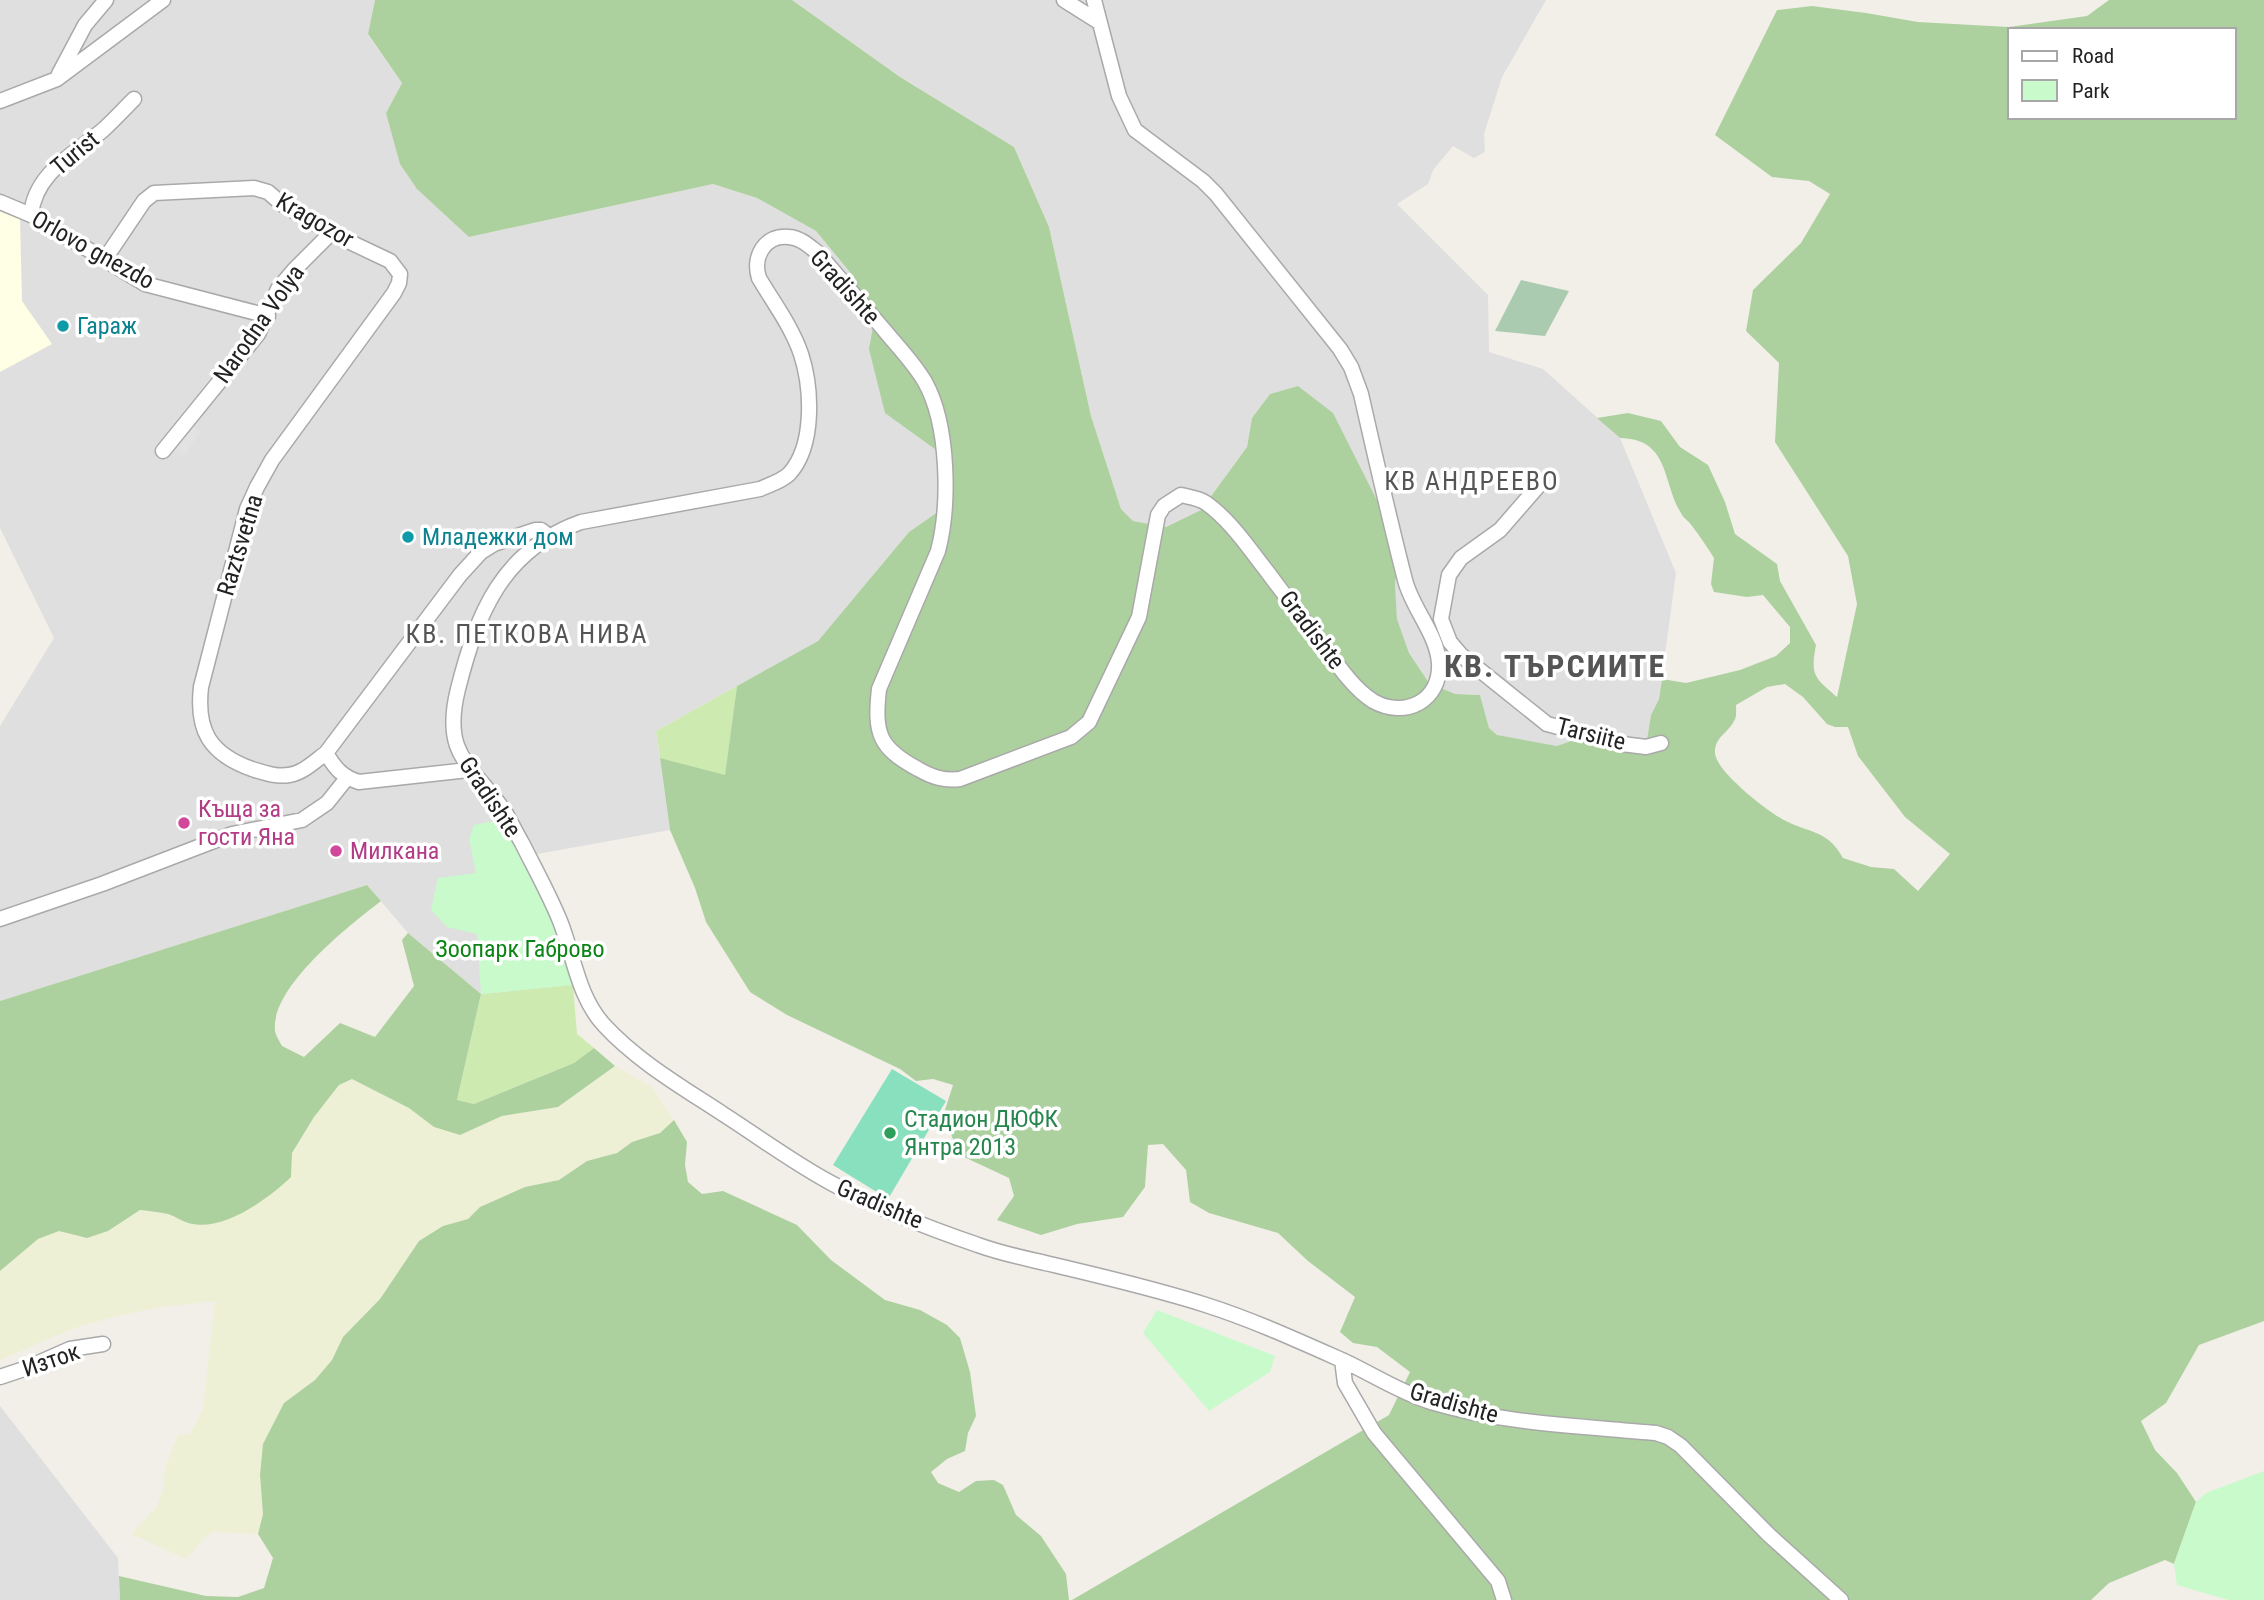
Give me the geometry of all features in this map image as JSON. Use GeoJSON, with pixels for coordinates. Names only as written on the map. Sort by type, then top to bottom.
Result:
{"type":"FeatureCollection","features":[{"type":"Feature","properties":{"kind":"street"},"geometry":{"type":"LineString","coordinates":[[57,79],[85,25],[106,0]]}},
{"type":"Feature","properties":{"kind":"street"},"geometry":{"type":"LineString","coordinates":[[0,101],[57,79],[163,0]]}},
{"type":"Feature","properties":{"kind":"street"},"geometry":{"type":"LineString","coordinates":[[1064,0],[1099,22]]}},
{"type":"Feature","properties":{"kind":"street","name":"Gradishte"},"geometry":{"type":"LineString","coordinates":[[1094,0],[1119,96],[1135,130],[1203,181],[1216,194],[1301,297],[1351,367],[1361,394],[1408,593],[1435,646],[1439,661],[1434,690],[1418,704],[1409,707],[1399,708],[1372,700],[1344,673],[1248,546],[1229,525],[1205,501],[1181,495],[1164,506],[1158,515],[1139,617],[1094,711],[1082,730],[1071,737],[960,779],[947,780],[928,775],[895,757],[882,740],[879,689],[938,551],[943,532],[945,474],[939,422],[933,398],[912,363],[818,253],[804,242],[791,237],[769,241],[757,257],[755,267],[801,355],[805,379],[809,407],[804,448],[787,476],[760,489],[598,518],[563,528],[509,572],[496,588],[480,617],[456,698],[454,724],[460,757],[504,811],[517,834],[561,925],[589,1005],[599,1020],[617,1038],[661,1072],[811,1172],[850,1193],[981,1247],[1143,1286],[1210,1306],[1342,1360],[1426,1401],[1494,1417],[1656,1433],[1668,1437],[1681,1446],[1769,1535],[1841,1600]]}},
{"type":"Feature","properties":{"kind":"street","name":"Turist"},"geometry":{"type":"LineString","coordinates":[[31,215],[32,201],[47,176],[106,127],[134,99]]}},
{"type":"Feature","properties":{"kind":"street","name":"Kragozor"},"geometry":{"type":"LineString","coordinates":[[105,259],[144,201],[154,192],[254,188],[268,192],[283,205],[331,233],[390,261]]}},
{"type":"Feature","properties":{"kind":"street","name":"Orlovo gnezdo"},"geometry":{"type":"LineString","coordinates":[[0,202],[31,215],[145,284],[268,316]]}},
{"type":"Feature","properties":{"kind":"street","name":"Narodna Volya"},"geometry":{"type":"LineString","coordinates":[[163,451],[248,348],[268,316],[278,289],[331,233]]}},
{"type":"Feature","properties":{"kind":"street","name":"Raztsvetna"},"geometry":{"type":"LineString","coordinates":[[390,261],[400,274],[397,289],[272,460],[247,509],[201,687],[199,704],[206,733],[216,750],[232,762],[272,775],[292,775],[306,768],[326,753],[448,590],[481,552],[494,544],[535,530],[541,530],[550,537]]}},
{"type":"Feature","properties":{"kind":"street"},"geometry":{"type":"LineString","coordinates":[[1425,626],[1441,619],[1449,575],[1461,558],[1500,530],[1540,484]]}},
{"type":"Feature","properties":{"kind":"street","name":"Tarsiite"},"geometry":{"type":"LineString","coordinates":[[1441,619],[1450,642],[1461,655],[1547,724],[1622,744],[1646,747],[1661,743]]}},
{"type":"Feature","properties":{"kind":"street"},"geometry":{"type":"LineString","coordinates":[[326,753],[337,771],[359,782],[468,770]]}},
{"type":"Feature","properties":{"kind":"street"},"geometry":{"type":"LineString","coordinates":[[0,919],[232,834],[302,820],[327,803],[347,778]]}},
{"type":"Feature","properties":{"kind":"street","name":"Изток"},"geometry":{"type":"LineString","coordinates":[[0,1377],[70,1349],[103,1344]]}},
{"type":"Feature","properties":{"kind":"street"},"geometry":{"type":"LineString","coordinates":[[1342,1360],[1345,1383],[1374,1433],[1498,1581],[1504,1600]]}},
{"type":"Feature","properties":{"kind":"shaded area"},"geometry":{"type":"Polygon","coordinates":[[[0,0],[375,0],[368,35],[402,83],[386,113],[469,237],[713,184],[757,198],[816,231],[853,276],[873,327],[939,452],[942,509],[909,532],[818,641],[656,731],[670,830],[532,855],[587,984],[481,994],[408,933],[367,885],[0,1001],[0,726],[54,638],[0,528],[0,0]]]}},
{"type":"Feature","properties":{"kind":"shaded area"},"geometry":{"type":"Polygon","coordinates":[[[792,0],[1546,0],[1502,77],[1484,134],[1485,152],[1474,158],[1453,146],[1433,170],[1428,184],[1397,204],[1488,295],[1489,352],[1543,369],[1620,438],[1676,573],[1659,699],[1651,715],[1646,747],[1582,737],[1557,746],[1497,735],[1489,728],[1480,695],[1455,694],[1429,683],[1409,653],[1397,619],[1395,583],[1401,548],[1298,386],[1270,394],[1252,418],[1247,447],[1201,510],[1166,527],[1133,521],[1121,509],[1091,416],[1049,227],[1014,147],[900,77],[792,0]]]}},
{"type":"Feature","properties":{"kind":"shaded area"},"geometry":{"type":"Polygon","coordinates":[[[0,211],[20,219],[22,301],[52,344],[0,372],[0,211]]]}},
{"type":"Feature","properties":{"kind":"shaded area"},"geometry":{"type":"Polygon","coordinates":[[[1521,280],[1569,291],[1545,336],[1495,331],[1521,280]]]}},
{"type":"Feature","properties":{"kind":"shaded area"},"geometry":{"type":"Polygon","coordinates":[[[190,425],[200,432],[184,456],[172,448],[190,425]]]}},
{"type":"Feature","properties":{"kind":"shaded area"},"geometry":{"type":"Polygon","coordinates":[[[615,1066],[652,1087],[674,1120],[660,1133],[632,1142],[617,1153],[587,1161],[559,1180],[525,1187],[480,1207],[468,1219],[443,1226],[419,1241],[380,1299],[343,1337],[332,1360],[315,1380],[284,1403],[260,1475],[263,1514],[258,1534],[212,1532],[186,1559],[131,1534],[156,1508],[163,1490],[165,1467],[178,1435],[190,1434],[203,1409],[215,1301],[161,1307],[117,1316],[74,1328],[0,1360],[0,1271],[38,1239],[59,1231],[87,1238],[108,1231],[140,1210],[168,1214],[190,1224],[292,1153],[314,1117],[339,1085],[353,1079],[409,1108],[434,1127],[460,1135],[502,1116],[558,1107],[615,1066]]]}},
{"type":"Feature","properties":{"kind":"shaded area"},"geometry":{"type":"Polygon","coordinates":[[[0,1406],[118,1558],[120,1600],[0,1600],[0,1406]]]}},
{"type":"Feature","properties":{"kind":"green space"},"geometry":{"type":"Polygon","coordinates":[[[375,0],[792,0],[900,77],[1014,147],[1049,227],[1091,416],[1121,509],[1133,521],[1166,527],[1201,510],[1247,447],[1252,418],[1270,394],[1298,386],[1333,413],[1401,548],[1395,583],[1397,619],[1409,653],[1429,683],[1455,694],[1480,695],[1489,728],[1497,735],[1557,746],[1582,737],[1646,746],[1651,715],[1659,699],[1662,679],[1686,683],[1740,670],[1776,656],[1790,643],[1790,627],[1763,595],[1747,597],[1714,592],[1711,584],[1714,558],[1682,515],[1656,454],[1636,440],[1620,438],[1597,418],[1628,413],[1661,421],[1680,447],[1708,465],[1725,502],[1735,534],[1777,564],[1780,581],[1816,645],[1816,676],[1837,697],[1857,604],[1848,556],[1775,442],[1779,363],[1746,331],[1753,290],[1801,243],[1830,194],[1809,181],[1772,177],[1715,135],[1777,10],[1812,6],[1918,22],[2009,27],[2087,16],[2109,0],[2264,0],[2264,1321],[2199,1345],[2166,1403],[2141,1421],[2155,1450],[2177,1473],[2196,1502],[2174,1564],[2165,1560],[2109,1583],[2091,1600],[1072,1600],[1389,1415],[1410,1372],[1377,1347],[1353,1343],[1340,1332],[1355,1297],[1308,1261],[1278,1233],[1209,1213],[1190,1202],[1186,1170],[1163,1144],[1148,1145],[1145,1187],[1123,1217],[1077,1224],[1041,1235],[997,1220],[1014,1196],[1009,1178],[962,1156],[952,1137],[945,1110],[953,1085],[933,1079],[916,1081],[900,1069],[787,1015],[750,992],[706,922],[695,888],[670,830],[660,758],[725,775],[737,686],[818,641],[909,532],[942,509],[939,452],[885,413],[869,349],[873,327],[853,276],[816,231],[757,198],[713,184],[469,237],[417,189],[400,164],[386,113],[402,83],[368,34],[375,0]],[[1785,684],[1767,687],[1736,705],[1735,719],[1716,747],[1717,760],[1742,789],[1774,814],[1823,836],[1837,848],[1843,858],[1871,867],[1894,869],[1918,891],[1950,854],[1905,817],[1858,756],[1848,727],[1827,724],[1803,697],[1785,684]]]}},
{"type":"Feature","properties":{"kind":"green space"},"geometry":{"type":"Polygon","coordinates":[[[737,686],[725,776],[660,758],[656,731],[737,686]]]}},
{"type":"Feature","properties":{"kind":"green space","name":"Зоопарк Габрово"},"geometry":{"type":"Polygon","coordinates":[[[504,819],[557,930],[573,985],[481,994],[477,934],[447,927],[431,910],[438,878],[476,873],[469,839],[474,825],[504,819]]]}},
{"type":"Feature","properties":{"kind":"green space"},"geometry":{"type":"Polygon","coordinates":[[[367,885],[381,901],[314,958],[285,996],[277,1014],[275,1031],[282,1046],[304,1057],[340,1023],[375,1037],[414,986],[402,940],[408,933],[481,994],[457,1100],[474,1104],[574,1063],[594,1048],[615,1066],[558,1107],[502,1116],[460,1135],[434,1127],[409,1108],[352,1079],[339,1085],[314,1117],[292,1153],[291,1177],[244,1212],[229,1219],[201,1225],[188,1223],[168,1214],[140,1210],[108,1231],[87,1238],[59,1231],[38,1239],[0,1271],[0,1001],[367,885]]]}},
{"type":"Feature","properties":{"kind":"green space"},"geometry":{"type":"Polygon","coordinates":[[[573,985],[577,1034],[594,1048],[574,1063],[474,1104],[457,1100],[481,994],[573,985]]]}},
{"type":"Feature","properties":{"kind":"green space","name":"Стадион ДЮФК Янтра 2013"},"geometry":{"type":"Polygon","coordinates":[[[892,1069],[946,1101],[888,1199],[833,1165],[892,1069]]]}},
{"type":"Feature","properties":{"kind":"green space"},"geometry":{"type":"Polygon","coordinates":[[[674,1120],[687,1142],[685,1165],[688,1182],[702,1194],[723,1191],[797,1225],[831,1260],[885,1300],[920,1310],[947,1325],[960,1338],[970,1372],[976,1416],[968,1433],[965,1451],[947,1459],[931,1472],[938,1483],[959,1492],[976,1481],[994,1480],[1003,1485],[1016,1515],[1041,1536],[1066,1574],[1069,1600],[120,1600],[119,1576],[206,1596],[238,1597],[264,1588],[273,1558],[258,1534],[263,1514],[260,1475],[263,1444],[284,1403],[315,1380],[332,1360],[343,1337],[380,1299],[419,1241],[443,1226],[468,1219],[480,1207],[525,1187],[559,1180],[587,1161],[617,1153],[632,1142],[660,1133],[674,1120]]]}},
{"type":"Feature","properties":{"kind":"green space"},"geometry":{"type":"Polygon","coordinates":[[[1157,1310],[1275,1356],[1270,1372],[1209,1411],[1143,1333],[1157,1310]]]}},
{"type":"Feature","properties":{"kind":"green space"},"geometry":{"type":"Polygon","coordinates":[[[2264,1471],[2264,1600],[2228,1600],[2177,1585],[2174,1564],[2196,1502],[2206,1493],[2264,1471]]]}},
{"type":"Feature","properties":{"kind":"place","name":"Гараж"},"geometry":{"type":"Point","coordinates":[63,326]}},
{"type":"Feature","properties":{"kind":"place","name":"Младежки дом"},"geometry":{"type":"Point","coordinates":[408,537]}},
{"type":"Feature","properties":{"kind":"place","name":"Къща за гости Яна"},"geometry":{"type":"Point","coordinates":[184,823]}},
{"type":"Feature","properties":{"kind":"place","name":"Милкана"},"geometry":{"type":"Point","coordinates":[336,851]}},
{"type":"Feature","properties":{"kind":"place","name":"Стадион ДЮФК Янтра 2013"},"geometry":{"type":"Point","coordinates":[890,1133]}},
{"type":"Feature","properties":{"kind":"district","name":"КВ АНДРЕЕВО"},"geometry":{"type":"Point","coordinates":[1472,481]}},
{"type":"Feature","properties":{"kind":"district","name":"КВ. ПЕТКОВА НИВА"},"geometry":{"type":"Point","coordinates":[527,634]}},
{"type":"Feature","properties":{"kind":"district","name":"КВ. ТЪРСИИТЕ"},"geometry":{"type":"Point","coordinates":[1555,666]}}]}
